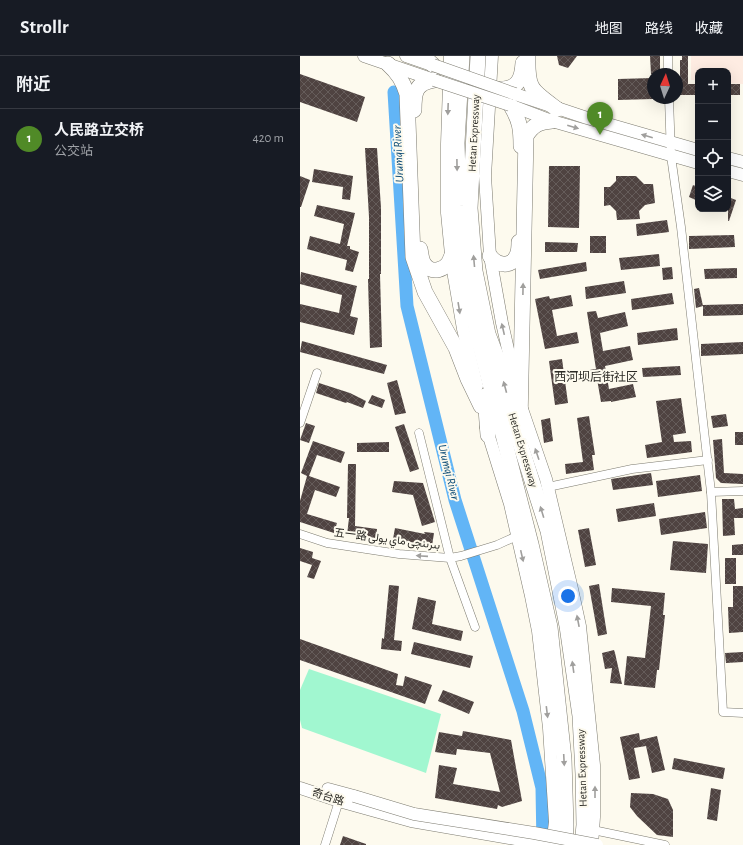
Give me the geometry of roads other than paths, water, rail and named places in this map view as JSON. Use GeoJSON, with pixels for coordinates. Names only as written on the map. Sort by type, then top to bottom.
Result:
{"type":"FeatureCollection","features":[{"type":"Feature","properties":{"kind":"highway","name":"Hetan Expressway"},"geometry":{"type":"LineString","coordinates":[[462,56],[457,143],[458,206],[464,270],[479,343],[531,544],[550,627],[564,760],[566,826],[565,845]]}},
{"type":"Feature","properties":{"kind":"highway","name":"Hetan Expressway"},"geometry":{"type":"LineString","coordinates":[[478,56],[470,208],[475,271],[488,334],[497,358],[519,440],[548,531],[567,626],[580,716],[584,774],[584,825],[582,845]]}},
{"type":"Feature","properties":{"kind":"highway"},"geometry":{"type":"LineString","coordinates":[[500,89],[506,89],[517,84],[522,74],[523,56]]}},
{"type":"Feature","properties":{"kind":"highway"},"geometry":{"type":"LineString","coordinates":[[519,440],[526,136],[531,128],[536,124],[555,115],[534,91],[530,84],[527,76],[528,56]]}},
{"type":"Feature","properties":{"kind":"highway"},"geometry":{"type":"LineString","coordinates":[[388,64],[397,72],[403,82],[407,94],[413,257],[425,292],[456,348],[468,379],[482,406]]}},
{"type":"Feature","properties":{"kind":"highway"},"geometry":{"type":"LineString","coordinates":[[430,67],[427,81],[421,84],[414,95],[418,240],[423,262],[430,268],[434,270],[444,268],[450,261],[451,257]]}},
{"type":"Feature","properties":{"kind":"highway"},"geometry":{"type":"LineString","coordinates":[[490,256],[496,263],[506,265],[514,260],[519,251],[521,130],[512,102]]}},
{"type":"Feature","properties":{"kind":"highway"},"geometry":{"type":"LineString","coordinates":[[479,343],[488,435]]}},
{"type":"Feature","properties":{"kind":"street"},"geometry":{"type":"LineString","coordinates":[[364,56],[388,64],[430,67],[500,89],[512,102]]}},
{"type":"Feature","properties":{"kind":"street"},"geometry":{"type":"LineString","coordinates":[[406,56],[512,102],[555,115],[671,156],[695,162]]}},
{"type":"Feature","properties":{"kind":"street"},"geometry":{"type":"LineString","coordinates":[[354,800],[411,821],[551,845],[555,822],[549,728],[538,631],[532,596],[510,504],[488,435],[463,329],[451,257],[447,213],[447,144],[450,56]]}},
{"type":"Feature","properties":{"kind":"street"},"geometry":{"type":"LineString","coordinates":[[492,56],[485,176],[490,256],[502,323],[520,403],[548,487],[580,626],[594,765],[595,796],[592,845]]}},
{"type":"Feature","properties":{"kind":"street"},"geometry":{"type":"LineString","coordinates":[[668,56],[668,68]]}},
{"type":"Feature","properties":{"kind":"street"},"geometry":{"type":"LineString","coordinates":[[669,104],[671,156],[681,227],[711,492],[723,712],[743,713]]}},
{"type":"Feature","properties":{"kind":"street"},"geometry":{"type":"LineString","coordinates":[[555,115],[695,149]]}},
{"type":"Feature","properties":{"kind":"street"},"geometry":{"type":"LineString","coordinates":[[731,159],[743,162]]}},
{"type":"Feature","properties":{"kind":"street"},"geometry":{"type":"LineString","coordinates":[[731,172],[743,175]]}},
{"type":"Feature","properties":{"kind":"street"},"geometry":{"type":"LineString","coordinates":[[300,423],[317,373]]}},
{"type":"Feature","properties":{"kind":"street"},"geometry":{"type":"LineString","coordinates":[[418,433],[450,558],[475,627]]}},
{"type":"Feature","properties":{"kind":"street"},"geometry":{"type":"LineString","coordinates":[[548,487],[632,470],[708,460]]}},
{"type":"Feature","properties":{"kind":"street"},"geometry":{"type":"LineString","coordinates":[[711,492],[743,491]]}},
{"type":"Feature","properties":{"kind":"street","name":"五一路 بىرىنچى ماي يولى"},"geometry":{"type":"LineString","coordinates":[[300,534],[326,543],[399,554],[450,558],[497,545],[518,536]]}},
{"type":"Feature","properties":{"kind":"street","name":"奇台路"},"geometry":{"type":"LineString","coordinates":[[300,780],[354,800]]}},
{"type":"Feature","properties":{"kind":"street","name":"奇台路"},"geometry":{"type":"LineString","coordinates":[[300,788],[339,801],[354,800]]}},
{"type":"Feature","properties":{"kind":"street"},"geometry":{"type":"LineString","coordinates":[[354,800],[414,814],[597,845]]}},
{"type":"Feature","properties":{"kind":"street"},"geometry":{"type":"LineString","coordinates":[[325,845],[339,801]]}},
{"type":"Feature","properties":{"kind":"street"},"geometry":{"type":"LineString","coordinates":[[593,830],[665,845]]}},
{"type":"Feature","properties":{"kind":"waterway","name":"Urumqi River"},"geometry":{"type":"LineString","coordinates":[[394,92],[407,306],[455,500],[523,711],[542,788],[543,845]]}},
{"type":"Feature","properties":{"kind":"place","name":"人民路立交桥"},"geometry":{"type":"Point","coordinates":[600,135]}},
{"type":"Feature","properties":{"kind":"district","name":"西河坝后街社区"},"geometry":{"type":"Point","coordinates":[596,377]}}]}
